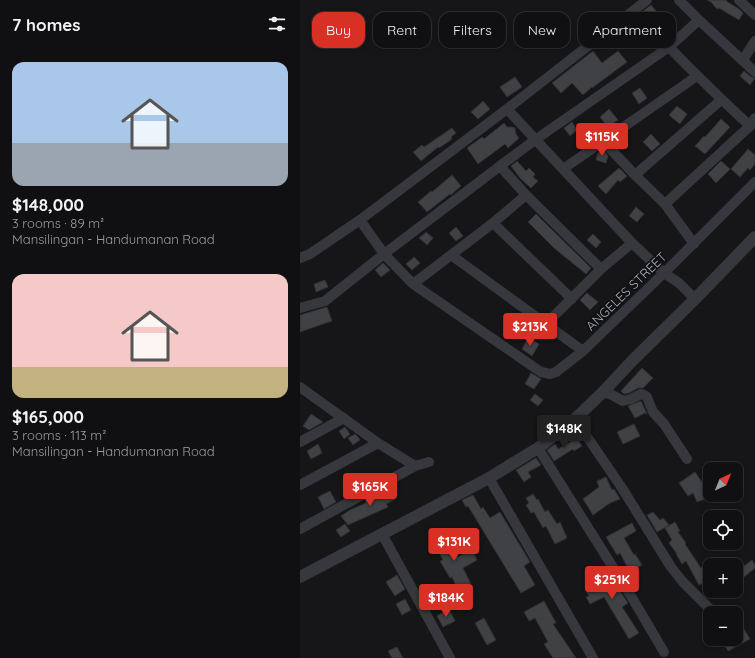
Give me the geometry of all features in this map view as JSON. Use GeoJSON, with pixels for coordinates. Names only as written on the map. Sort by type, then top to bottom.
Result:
{"type":"FeatureCollection","features":[{"type":"Feature","properties":{"kind":"street"},"geometry":{"type":"LineString","coordinates":[[300,258],[310,254],[360,220],[507,109],[647,0]]}},
{"type":"Feature","properties":{"kind":"street"},"geometry":{"type":"LineString","coordinates":[[679,0],[698,20],[755,72]]}},
{"type":"Feature","properties":{"kind":"street"},"geometry":{"type":"LineString","coordinates":[[739,0],[755,15]]}},
{"type":"Feature","properties":{"kind":"street"},"geometry":{"type":"LineString","coordinates":[[676,40],[698,20]]}},
{"type":"Feature","properties":{"kind":"street"},"geometry":{"type":"LineString","coordinates":[[743,60],[755,41]]}},
{"type":"Feature","properties":{"kind":"street"},"geometry":{"type":"LineString","coordinates":[[300,308],[325,301],[384,254],[535,140],[668,48]]}},
{"type":"Feature","properties":{"kind":"street"},"geometry":{"type":"LineString","coordinates":[[665,204],[752,122],[721,100],[670,48]]}},
{"type":"Feature","properties":{"kind":"street"},"geometry":{"type":"LineString","coordinates":[[563,169],[696,76]]}},
{"type":"Feature","properties":{"kind":"street"},"geometry":{"type":"LineString","coordinates":[[635,175],[721,100]]}},
{"type":"Feature","properties":{"kind":"street"},"geometry":{"type":"LineString","coordinates":[[507,109],[632,243],[664,273],[679,283],[695,299]]}},
{"type":"Feature","properties":{"kind":"street"},"geometry":{"type":"LineString","coordinates":[[603,141],[665,204],[694,244]]}},
{"type":"Feature","properties":{"kind":"street"},"geometry":{"type":"LineString","coordinates":[[500,166],[526,195],[601,269]]}},
{"type":"Feature","properties":{"kind":"street","name":"ANGELES STREET"},"geometry":{"type":"LineString","coordinates":[[360,220],[384,254],[413,284],[541,372],[550,374],[556,372],[582,351],[694,244],[755,182]]}},
{"type":"Feature","properties":{"kind":"street"},"geometry":{"type":"LineString","coordinates":[[413,284],[493,223],[526,195]]}},
{"type":"Feature","properties":{"kind":"street"},"geometry":{"type":"LineString","coordinates":[[493,223],[572,299]]}},
{"type":"Feature","properties":{"kind":"street"},"geometry":{"type":"LineString","coordinates":[[300,577],[489,478],[538,448],[575,419],[755,238]]}},
{"type":"Feature","properties":{"kind":"street"},"geometry":{"type":"LineString","coordinates":[[546,324],[601,269],[632,243]]}},
{"type":"Feature","properties":{"kind":"street"},"geometry":{"type":"LineString","coordinates":[[451,256],[582,351]]}},
{"type":"Feature","properties":{"kind":"street"},"geometry":{"type":"LineString","coordinates":[[300,387],[415,466]]}},
{"type":"Feature","properties":{"kind":"street"},"geometry":{"type":"LineString","coordinates":[[602,392],[623,401],[631,400],[641,394],[647,397],[653,412],[664,424],[687,459]]}},
{"type":"Feature","properties":{"kind":"street"},"geometry":{"type":"LineString","coordinates":[[301,441],[344,418]]}},
{"type":"Feature","properties":{"kind":"street"},"geometry":{"type":"LineString","coordinates":[[575,419],[622,488],[671,567],[683,582],[707,606]]}},
{"type":"Feature","properties":{"kind":"street"},"geometry":{"type":"LineString","coordinates":[[300,485],[378,442]]}},
{"type":"Feature","properties":{"kind":"street"},"geometry":{"type":"LineString","coordinates":[[538,448],[631,596],[664,652]]}},
{"type":"Feature","properties":{"kind":"street"},"geometry":{"type":"LineString","coordinates":[[300,528],[415,466],[429,462]]}},
{"type":"Feature","properties":{"kind":"street"},"geometry":{"type":"LineString","coordinates":[[489,478],[594,658]]}},
{"type":"Feature","properties":{"kind":"street"},"geometry":{"type":"LineString","coordinates":[[382,534],[450,658]]}},
{"type":"Feature","properties":{"kind":"building"},"geometry":{"type":"Polygon","coordinates":[[[707,0],[727,0],[726,1],[743,13],[739,20],[719,8],[717,9],[707,0]]]}},
{"type":"Feature","properties":{"kind":"building"},"geometry":{"type":"Polygon","coordinates":[[[651,5],[657,12],[642,12],[651,5]]]}},
{"type":"Feature","properties":{"kind":"building"},"geometry":{"type":"Polygon","coordinates":[[[593,51],[602,63],[618,51],[627,62],[583,95],[572,83],[561,93],[552,83],[593,51]]]}},
{"type":"Feature","properties":{"kind":"building"},"geometry":{"type":"Polygon","coordinates":[[[744,71],[751,77],[755,78],[750,85],[740,76],[744,71]]]}},
{"type":"Feature","properties":{"kind":"building"},"geometry":{"type":"Polygon","coordinates":[[[515,77],[522,87],[507,97],[500,87],[515,77]]]}},
{"type":"Feature","properties":{"kind":"building"},"geometry":{"type":"Polygon","coordinates":[[[640,88],[647,98],[639,104],[632,93],[640,88]]]}},
{"type":"Feature","properties":{"kind":"building"},"geometry":{"type":"Polygon","coordinates":[[[483,101],[490,109],[478,119],[471,112],[483,101]]]}},
{"type":"Feature","properties":{"kind":"building"},"geometry":{"type":"Polygon","coordinates":[[[677,106],[687,114],[680,124],[669,115],[677,106]]]}},
{"type":"Feature","properties":{"kind":"building"},"geometry":{"type":"Polygon","coordinates":[[[609,109],[618,120],[608,127],[600,117],[609,109]]]}},
{"type":"Feature","properties":{"kind":"building"},"geometry":{"type":"Polygon","coordinates":[[[721,119],[730,127],[705,154],[695,146],[721,119]]]}},
{"type":"Feature","properties":{"kind":"building"},"geometry":{"type":"Polygon","coordinates":[[[572,122],[577,130],[570,136],[564,128],[572,122]]]}},
{"type":"Feature","properties":{"kind":"building"},"geometry":{"type":"Polygon","coordinates":[[[504,123],[507,127],[515,128],[516,134],[519,138],[508,148],[505,144],[478,164],[467,148],[482,137],[484,139],[504,123]]]}},
{"type":"Feature","properties":{"kind":"building"},"geometry":{"type":"Polygon","coordinates":[[[452,128],[456,133],[451,137],[452,139],[439,148],[438,147],[421,161],[413,152],[422,145],[424,147],[452,128]]]}},
{"type":"Feature","properties":{"kind":"building"},"geometry":{"type":"Polygon","coordinates":[[[651,134],[660,144],[652,151],[643,142],[651,134]]]}},
{"type":"Feature","properties":{"kind":"building"},"geometry":{"type":"Polygon","coordinates":[[[748,149],[755,155],[755,164],[750,170],[748,168],[740,177],[731,169],[748,149]]]}},
{"type":"Feature","properties":{"kind":"building"},"geometry":{"type":"Polygon","coordinates":[[[601,150],[608,156],[606,163],[596,160],[598,153],[601,150]]]}},
{"type":"Feature","properties":{"kind":"building"},"geometry":{"type":"Polygon","coordinates":[[[517,161],[526,171],[529,168],[535,174],[533,177],[538,181],[531,188],[520,178],[511,166],[517,161]]]}},
{"type":"Feature","properties":{"kind":"building"},"geometry":{"type":"Polygon","coordinates":[[[721,161],[730,169],[716,183],[708,174],[721,161]]]}},
{"type":"Feature","properties":{"kind":"building"},"geometry":{"type":"Polygon","coordinates":[[[619,168],[627,176],[620,182],[618,180],[606,194],[598,186],[619,168]]]}},
{"type":"Feature","properties":{"kind":"building"},"geometry":{"type":"Polygon","coordinates":[[[452,175],[461,186],[427,212],[418,202],[452,175]]]}},
{"type":"Feature","properties":{"kind":"building"},"geometry":{"type":"Polygon","coordinates":[[[636,207],[644,214],[637,222],[629,216],[636,207]]]}},
{"type":"Feature","properties":{"kind":"building"},"geometry":{"type":"Polygon","coordinates":[[[536,214],[591,268],[586,274],[554,248],[528,222],[536,214]]]}},
{"type":"Feature","properties":{"kind":"building"},"geometry":{"type":"Polygon","coordinates":[[[456,227],[463,236],[456,241],[449,233],[456,227]]]}},
{"type":"Feature","properties":{"kind":"building"},"geometry":{"type":"Polygon","coordinates":[[[426,232],[433,238],[427,245],[419,238],[426,232]]]}},
{"type":"Feature","properties":{"kind":"building"},"geometry":{"type":"Polygon","coordinates":[[[593,234],[601,242],[596,248],[587,240],[593,234]]]}},
{"type":"Feature","properties":{"kind":"building"},"geometry":{"type":"Polygon","coordinates":[[[414,257],[420,263],[412,270],[406,264],[414,257]]]}},
{"type":"Feature","properties":{"kind":"building"},"geometry":{"type":"Polygon","coordinates":[[[383,263],[390,270],[381,277],[375,270],[383,263]]]}},
{"type":"Feature","properties":{"kind":"building"},"geometry":{"type":"Polygon","coordinates":[[[325,280],[328,287],[316,292],[314,284],[325,280]]]}},
{"type":"Feature","properties":{"kind":"building"},"geometry":{"type":"Polygon","coordinates":[[[587,293],[598,302],[590,310],[580,300],[587,293]]]}},
{"type":"Feature","properties":{"kind":"building"},"geometry":{"type":"Polygon","coordinates":[[[327,307],[332,321],[300,332],[300,315],[327,307]]]}},
{"type":"Feature","properties":{"kind":"building"},"geometry":{"type":"Polygon","coordinates":[[[528,338],[539,344],[532,356],[522,349],[528,338]]]}},
{"type":"Feature","properties":{"kind":"building"},"geometry":{"type":"Polygon","coordinates":[[[642,368],[653,378],[643,388],[638,388],[624,394],[621,391],[642,368]]]}},
{"type":"Feature","properties":{"kind":"building"},"geometry":{"type":"Polygon","coordinates":[[[531,373],[541,379],[534,389],[525,384],[531,373]]]}},
{"type":"Feature","properties":{"kind":"building"},"geometry":{"type":"Polygon","coordinates":[[[535,394],[543,400],[538,406],[530,400],[535,394]]]}},
{"type":"Feature","properties":{"kind":"building"},"geometry":{"type":"Polygon","coordinates":[[[641,401],[647,414],[645,413],[635,418],[628,406],[641,401]]]}},
{"type":"Feature","properties":{"kind":"building"},"geometry":{"type":"Polygon","coordinates":[[[311,414],[323,422],[309,430],[303,426],[311,414]]]}},
{"type":"Feature","properties":{"kind":"building"},"geometry":{"type":"Polygon","coordinates":[[[634,424],[640,436],[623,444],[617,432],[634,424]]]}},
{"type":"Feature","properties":{"kind":"building"},"geometry":{"type":"Polygon","coordinates":[[[345,427],[350,434],[344,439],[339,431],[345,427]]]}},
{"type":"Feature","properties":{"kind":"building"},"geometry":{"type":"Polygon","coordinates":[[[355,434],[360,440],[353,445],[348,438],[355,434]]]}},
{"type":"Feature","properties":{"kind":"building"},"geometry":{"type":"Polygon","coordinates":[[[577,438],[582,446],[574,451],[573,449],[554,461],[547,450],[555,444],[558,449],[577,438]]]}},
{"type":"Feature","properties":{"kind":"building"},"geometry":{"type":"Polygon","coordinates":[[[318,444],[322,453],[311,459],[307,451],[318,444]]]}},
{"type":"Feature","properties":{"kind":"building"},"geometry":{"type":"Polygon","coordinates":[[[536,458],[541,465],[528,472],[531,477],[524,482],[516,470],[536,458]]]}},
{"type":"Feature","properties":{"kind":"building"},"geometry":{"type":"Polygon","coordinates":[[[695,472],[703,484],[703,500],[697,502],[693,493],[688,496],[679,483],[695,472]]]}},
{"type":"Feature","properties":{"kind":"building"},"geometry":{"type":"Polygon","coordinates":[[[606,477],[612,490],[614,489],[620,499],[610,503],[593,515],[583,499],[599,487],[597,481],[606,477]]]}},
{"type":"Feature","properties":{"kind":"building"},"geometry":{"type":"Polygon","coordinates":[[[391,487],[396,499],[386,504],[388,507],[348,525],[341,516],[366,503],[365,501],[391,487]]]}},
{"type":"Feature","properties":{"kind":"building"},"geometry":{"type":"Polygon","coordinates":[[[330,491],[336,502],[324,509],[318,497],[330,491]]]}},
{"type":"Feature","properties":{"kind":"building"},"geometry":{"type":"Polygon","coordinates":[[[533,494],[537,500],[538,499],[545,512],[548,510],[557,524],[560,522],[567,538],[555,544],[546,526],[543,528],[534,512],[531,513],[526,505],[529,503],[526,498],[533,494]]]}},
{"type":"Feature","properties":{"kind":"building"},"geometry":{"type":"Polygon","coordinates":[[[473,495],[481,509],[483,507],[490,518],[500,512],[530,562],[524,566],[535,585],[521,593],[468,506],[466,507],[462,500],[473,495]]]}},
{"type":"Feature","properties":{"kind":"building"},"geometry":{"type":"Polygon","coordinates":[[[653,512],[660,520],[663,518],[669,525],[657,532],[647,515],[653,512]]]}},
{"type":"Feature","properties":{"kind":"building"},"geometry":{"type":"Polygon","coordinates":[[[675,522],[680,531],[678,532],[686,543],[685,544],[701,568],[703,566],[703,583],[699,585],[686,561],[682,564],[669,543],[672,540],[665,528],[675,522]]]}},
{"type":"Feature","properties":{"kind":"building"},"geometry":{"type":"Polygon","coordinates":[[[632,523],[636,531],[624,538],[642,565],[630,572],[620,553],[617,555],[606,537],[632,523]]]}},
{"type":"Feature","properties":{"kind":"building"},"geometry":{"type":"Polygon","coordinates":[[[345,524],[350,531],[341,537],[336,530],[345,524]]]}},
{"type":"Feature","properties":{"kind":"building"},"geometry":{"type":"Polygon","coordinates":[[[444,534],[457,557],[472,550],[477,560],[463,568],[471,584],[458,590],[452,577],[450,578],[440,561],[443,560],[432,540],[444,534]]]}},
{"type":"Feature","properties":{"kind":"building"},"geometry":{"type":"Polygon","coordinates":[[[752,560],[755,565],[755,568],[744,577],[743,567],[752,560]]]}},
{"type":"Feature","properties":{"kind":"building"},"geometry":{"type":"Polygon","coordinates":[[[605,568],[628,603],[622,607],[639,633],[629,639],[604,597],[590,604],[586,597],[589,596],[585,590],[598,582],[593,575],[605,568]]]}},
{"type":"Feature","properties":{"kind":"building"},"geometry":{"type":"Polygon","coordinates":[[[397,575],[405,589],[395,596],[386,582],[397,575]]]}},
{"type":"Feature","properties":{"kind":"building"},"geometry":{"type":"Polygon","coordinates":[[[405,599],[411,610],[402,615],[396,604],[405,599]]]}},
{"type":"Feature","properties":{"kind":"building"},"geometry":{"type":"Polygon","coordinates":[[[544,601],[556,623],[553,624],[576,658],[553,658],[544,644],[548,642],[535,618],[529,621],[524,612],[544,601]]]}},
{"type":"Feature","properties":{"kind":"building"},"geometry":{"type":"Polygon","coordinates":[[[449,609],[455,621],[443,627],[437,616],[449,609]]]}},
{"type":"Feature","properties":{"kind":"building"},"geometry":{"type":"Polygon","coordinates":[[[484,618],[496,640],[487,645],[475,623],[484,618]]]}},
{"type":"Feature","properties":{"kind":"building"},"geometry":{"type":"Polygon","coordinates":[[[743,628],[750,639],[743,643],[743,628]]]}},
{"type":"Feature","properties":{"kind":"building"},"geometry":{"type":"Polygon","coordinates":[[[725,646],[737,646],[728,651],[725,646]]]}},
{"type":"Feature","properties":{"kind":"building"},"geometry":{"type":"Polygon","coordinates":[[[397,647],[403,658],[392,658],[388,651],[397,647]]]}}]}
